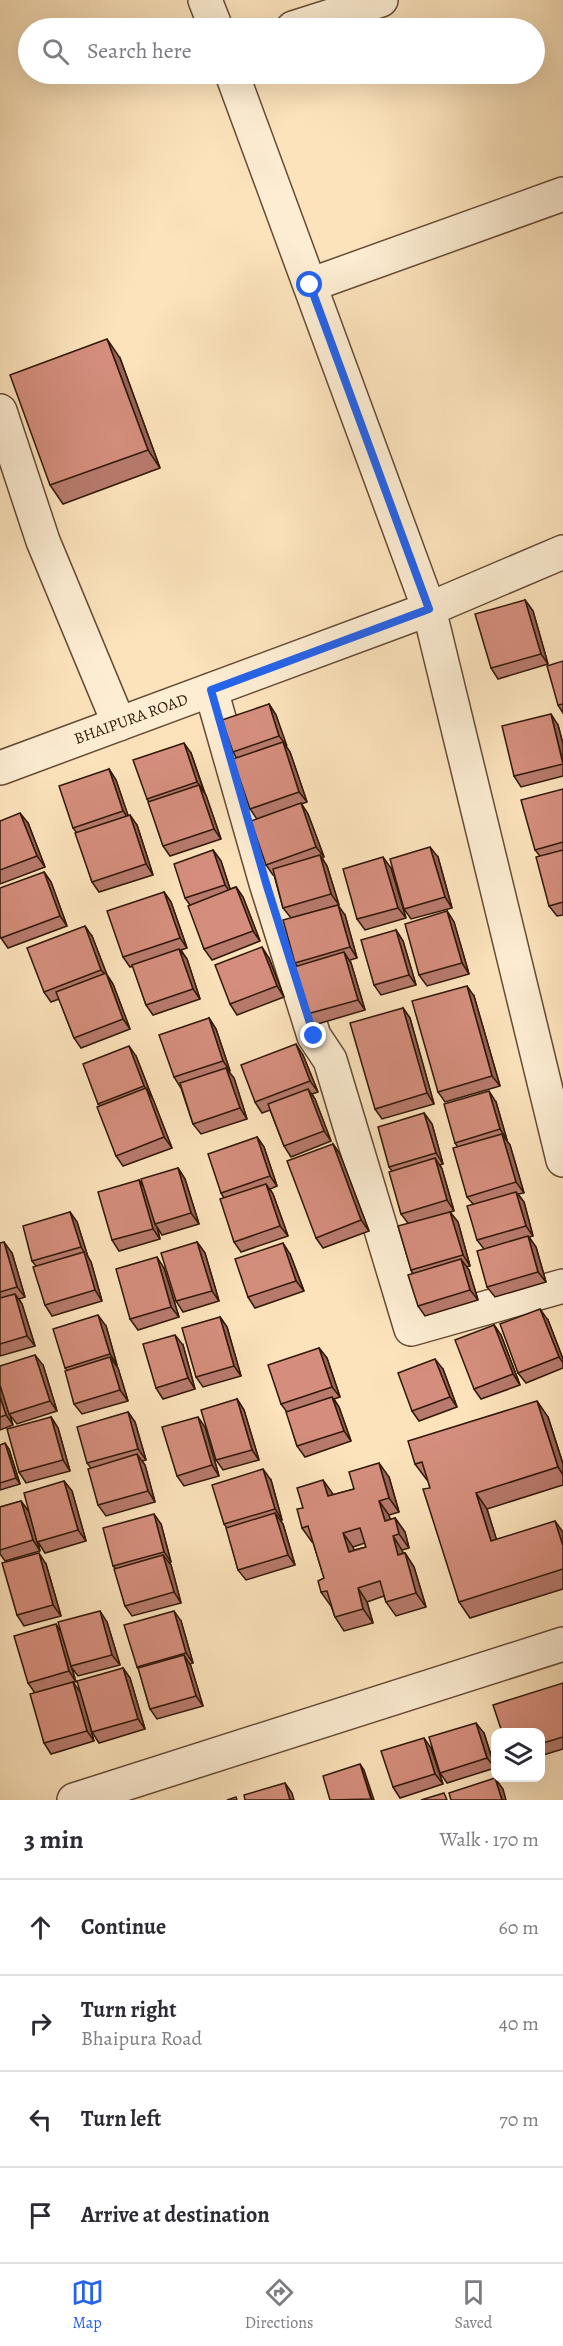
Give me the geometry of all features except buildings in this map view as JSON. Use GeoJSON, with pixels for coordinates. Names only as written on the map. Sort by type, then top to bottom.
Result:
{"type":"FeatureCollection","features":[{"type":"Feature","properties":{"kind":"street"},"geometry":{"type":"LineString","coordinates":[[205,0],[212,18]]}},
{"type":"Feature","properties":{"kind":"street"},"geometry":{"type":"LineString","coordinates":[[324,18],[381,0]]}},
{"type":"Feature","properties":{"kind":"street"},"geometry":{"type":"LineString","coordinates":[[236,84],[429,609],[563,1160]]}},
{"type":"Feature","properties":{"kind":"street"},"geometry":{"type":"LineString","coordinates":[[310,285],[563,194]]}},
{"type":"Feature","properties":{"kind":"street"},"geometry":{"type":"LineString","coordinates":[[0,411],[43,541],[119,724]]}},
{"type":"Feature","properties":{"kind":"street","name":"BHAIPURA ROAD"},"geometry":{"type":"LineString","coordinates":[[0,768],[429,609],[563,552]]}},
{"type":"Feature","properties":{"kind":"street"},"geometry":{"type":"LineString","coordinates":[[211,690],[266,883],[314,1036],[330,1060],[411,1329],[563,1286]]}},
{"type":"Feature","properties":{"kind":"street"},"geometry":{"type":"LineString","coordinates":[[74,1800],[563,1644]]}},
{"type":"Feature","properties":{"kind":"route"},"geometry":{"type":"LineString","coordinates":[[310,285],[429,609],[211,690],[266,883],[314,1036]]}}]}
